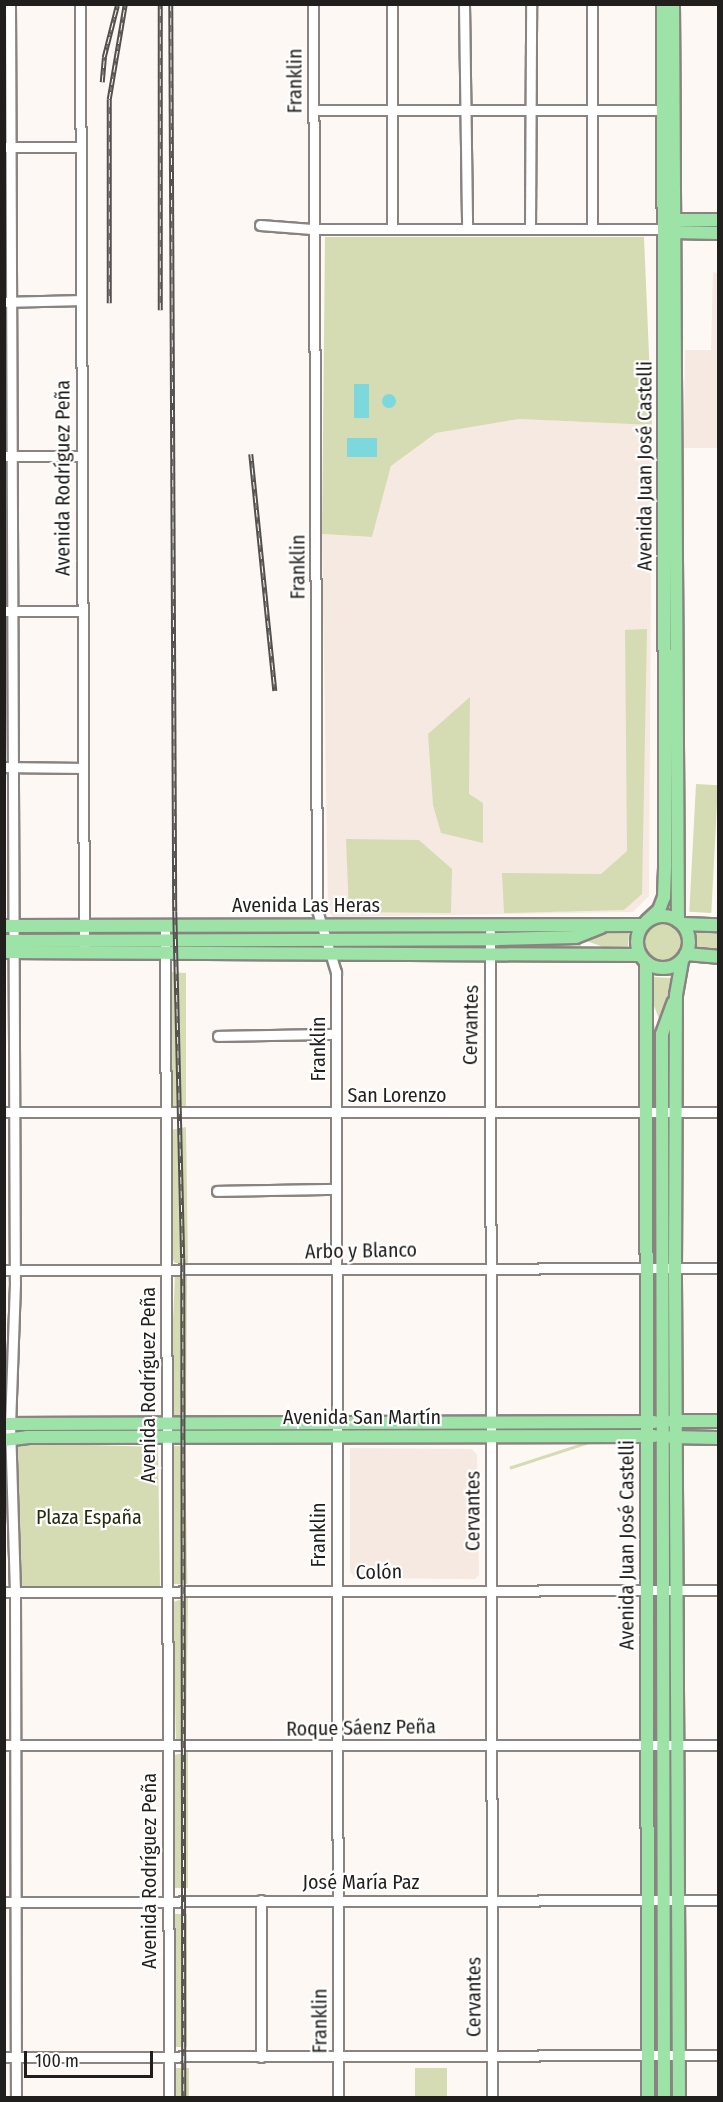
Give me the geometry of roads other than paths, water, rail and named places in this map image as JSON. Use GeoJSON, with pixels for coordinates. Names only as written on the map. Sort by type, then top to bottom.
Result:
{"type":"FeatureCollection","features":[{"type":"Feature","properties":{"kind":"main road","name":"Avenida Juan José Castelli"},"geometry":{"type":"LineString","coordinates":[[663,4],[669,110]]}},
{"type":"Feature","properties":{"kind":"main road","name":"Avenida Juan José Castelli"},"geometry":{"type":"LineString","coordinates":[[673,4],[669,110],[680,923]]}},
{"type":"Feature","properties":{"kind":"main road"},"geometry":{"type":"LineString","coordinates":[[670,226],[718,220]]}},
{"type":"Feature","properties":{"kind":"main road","name":"Avenida Juan José Castelli"},"geometry":{"type":"LineString","coordinates":[[645,923],[659,910],[664,897],[670,226]]}},
{"type":"Feature","properties":{"kind":"main road"},"geometry":{"type":"LineString","coordinates":[[670,226],[718,233]]}},
{"type":"Feature","properties":{"kind":"main road"},"geometry":{"type":"LineString","coordinates":[[718,925],[680,923],[663,916],[645,923],[637,940],[643,959],[664,968],[684,957],[718,957]]}},
{"type":"Feature","properties":{"kind":"main road","name":"Avenida Las Heras"},"geometry":{"type":"LineString","coordinates":[[9,926],[608,925],[645,923]]}},
{"type":"Feature","properties":{"kind":"main road"},"geometry":{"type":"LineString","coordinates":[[680,923],[688,936],[684,957]]}},
{"type":"Feature","properties":{"kind":"main road","name":"Avenida Las Heras"},"geometry":{"type":"LineString","coordinates":[[9,947],[576,937],[608,925]]}},
{"type":"Feature","properties":{"kind":"main road","name":"Avenida Las Heras"},"geometry":{"type":"LineString","coordinates":[[576,937],[605,952]]}},
{"type":"Feature","properties":{"kind":"main road","name":"Avenida Las Heras"},"geometry":{"type":"LineString","coordinates":[[165,946],[332,953],[605,952],[643,959]]}},
{"type":"Feature","properties":{"kind":"main road","name":"Avenida Juan José Castelli"},"geometry":{"type":"LineString","coordinates":[[664,2097],[663,1422],[660,1267],[662,1035],[676,995],[684,957]]}},
{"type":"Feature","properties":{"kind":"main road","name":"Avenida Juan José Castelli"},"geometry":{"type":"LineString","coordinates":[[643,959],[647,993],[645,1268],[648,1422],[646,1589],[648,2097]]}},
{"type":"Feature","properties":{"kind":"main road","name":"Avenida Juan José Castelli"},"geometry":{"type":"LineString","coordinates":[[647,993],[662,1035]]}},
{"type":"Feature","properties":{"kind":"main road","name":"Avenida Juan José Castelli"},"geometry":{"type":"LineString","coordinates":[[676,995],[679,2097]]}},
{"type":"Feature","properties":{"kind":"main road","name":"Avenida San Martín"},"geometry":{"type":"LineString","coordinates":[[8,1440],[336,1430],[490,1422],[718,1421]]}},
{"type":"Feature","properties":{"kind":"main road","name":"Avenida San Martín"},"geometry":{"type":"LineString","coordinates":[[7,1424],[166,1422],[491,1438],[648,1436],[718,1438]]}},
{"type":"Feature","properties":{"kind":"main road"},"geometry":{"type":"LineString","coordinates":[[115,1423],[115,1437]]}},
{"type":"Feature","properties":{"kind":"street"},"geometry":{"type":"LineString","coordinates":[[10,4],[8,147],[10,1270],[7,1424],[15,1592],[15,1745],[10,1902],[16,2097]]}},
{"type":"Feature","properties":{"kind":"street","name":"Avenida Rodríguez Peña"},"geometry":{"type":"LineString","coordinates":[[80,4],[81,768],[84,946]]}},
{"type":"Feature","properties":{"kind":"street","name":"Franklin"},"geometry":{"type":"LineString","coordinates":[[313,4],[312,229],[320,924],[332,953],[336,1034],[335,1591],[338,1747],[338,2097]]}},
{"type":"Feature","properties":{"kind":"street"},"geometry":{"type":"LineString","coordinates":[[392,4],[392,227]]}},
{"type":"Feature","properties":{"kind":"street"},"geometry":{"type":"LineString","coordinates":[[464,4],[466,229]]}},
{"type":"Feature","properties":{"kind":"street"},"geometry":{"type":"LineString","coordinates":[[530,229],[531,4]]}},
{"type":"Feature","properties":{"kind":"street"},"geometry":{"type":"LineString","coordinates":[[592,4],[592,228]]}},
{"type":"Feature","properties":{"kind":"street"},"geometry":{"type":"LineString","coordinates":[[313,110],[530,112],[669,110]]}},
{"type":"Feature","properties":{"kind":"street"},"geometry":{"type":"LineString","coordinates":[[8,147],[80,147]]}},
{"type":"Feature","properties":{"kind":"street"},"geometry":{"type":"LineString","coordinates":[[260,225],[312,229],[392,227],[530,229],[670,226]]}},
{"type":"Feature","properties":{"kind":"street"},"geometry":{"type":"LineString","coordinates":[[8,302],[80,300]]}},
{"type":"Feature","properties":{"kind":"street"},"geometry":{"type":"LineString","coordinates":[[8,456],[81,456]]}},
{"type":"Feature","properties":{"kind":"street"},"geometry":{"type":"LineString","coordinates":[[9,611],[82,611]]}},
{"type":"Feature","properties":{"kind":"street"},"geometry":{"type":"LineString","coordinates":[[9,767],[81,768]]}},
{"type":"Feature","properties":{"kind":"street","name":"Avenida Rodríguez Peña"},"geometry":{"type":"LineString","coordinates":[[165,924],[166,1899],[169,2097]]}},
{"type":"Feature","properties":{"kind":"street","name":"Cervantes"},"geometry":{"type":"LineString","coordinates":[[491,924],[489,1268],[493,1745],[492,2097]]}},
{"type":"Feature","properties":{"kind":"street"},"geometry":{"type":"LineString","coordinates":[[218,1036],[336,1034]]}},
{"type":"Feature","properties":{"kind":"street","name":"San Lorenzo"},"geometry":{"type":"LineString","coordinates":[[9,1112],[165,1114],[718,1112]]}},
{"type":"Feature","properties":{"kind":"street"},"geometry":{"type":"LineString","coordinates":[[217,1191],[336,1189]]}},
{"type":"Feature","properties":{"kind":"street","name":"Arbo y Blanco"},"geometry":{"type":"LineString","coordinates":[[10,1270],[718,1268]]}},
{"type":"Feature","properties":{"kind":"street","name":"Colón"},"geometry":{"type":"LineString","coordinates":[[4,1592],[491,1588],[718,1590]]}},
{"type":"Feature","properties":{"kind":"street","name":"Roque Sáenz Peña"},"geometry":{"type":"LineString","coordinates":[[4,1745],[338,1747],[718,1745]]}},
{"type":"Feature","properties":{"kind":"street","name":"José María Paz"},"geometry":{"type":"LineString","coordinates":[[10,1902],[166,1899],[718,1900]]}},
{"type":"Feature","properties":{"kind":"street"},"geometry":{"type":"LineString","coordinates":[[261,1900],[261,2057]]}},
{"type":"Feature","properties":{"kind":"street"},"geometry":{"type":"LineString","coordinates":[[4,2057],[718,2055]]}},
{"type":"Feature","properties":{"kind":"water"},"geometry":{"type":"Polygon","coordinates":[[[354,384],[369,384],[369,418],[354,418],[354,384]]]}},
{"type":"Feature","properties":{"kind":"water"},"geometry":{"type":"Polygon","coordinates":[[[386,394],[392,394],[396,401],[392,408],[386,408],[382,404],[382,398],[386,394]]]}},
{"type":"Feature","properties":{"kind":"water"},"geometry":{"type":"Polygon","coordinates":[[[347,438],[377,438],[377,457],[347,457],[347,438]]]}},
{"type":"Feature","properties":{"kind":"railway"},"geometry":{"type":"LineString","coordinates":[[109,303],[109,99],[125,4]]}},
{"type":"Feature","properties":{"kind":"railway"},"geometry":{"type":"LineString","coordinates":[[160,4],[160,310]]}},
{"type":"Feature","properties":{"kind":"railway"},"geometry":{"type":"LineString","coordinates":[[171,4],[175,911],[183,1258],[184,2098]]}},
{"type":"Feature","properties":{"kind":"railway"},"geometry":{"type":"LineString","coordinates":[[102,82],[104,57],[117,6]]}},
{"type":"Feature","properties":{"kind":"railway"},"geometry":{"type":"LineString","coordinates":[[251,454],[275,691]]}},
{"type":"Feature","properties":{"kind":"park label","name":"Plaza España"},"geometry":{"type":"Point","coordinates":[89,1517]}}]}
